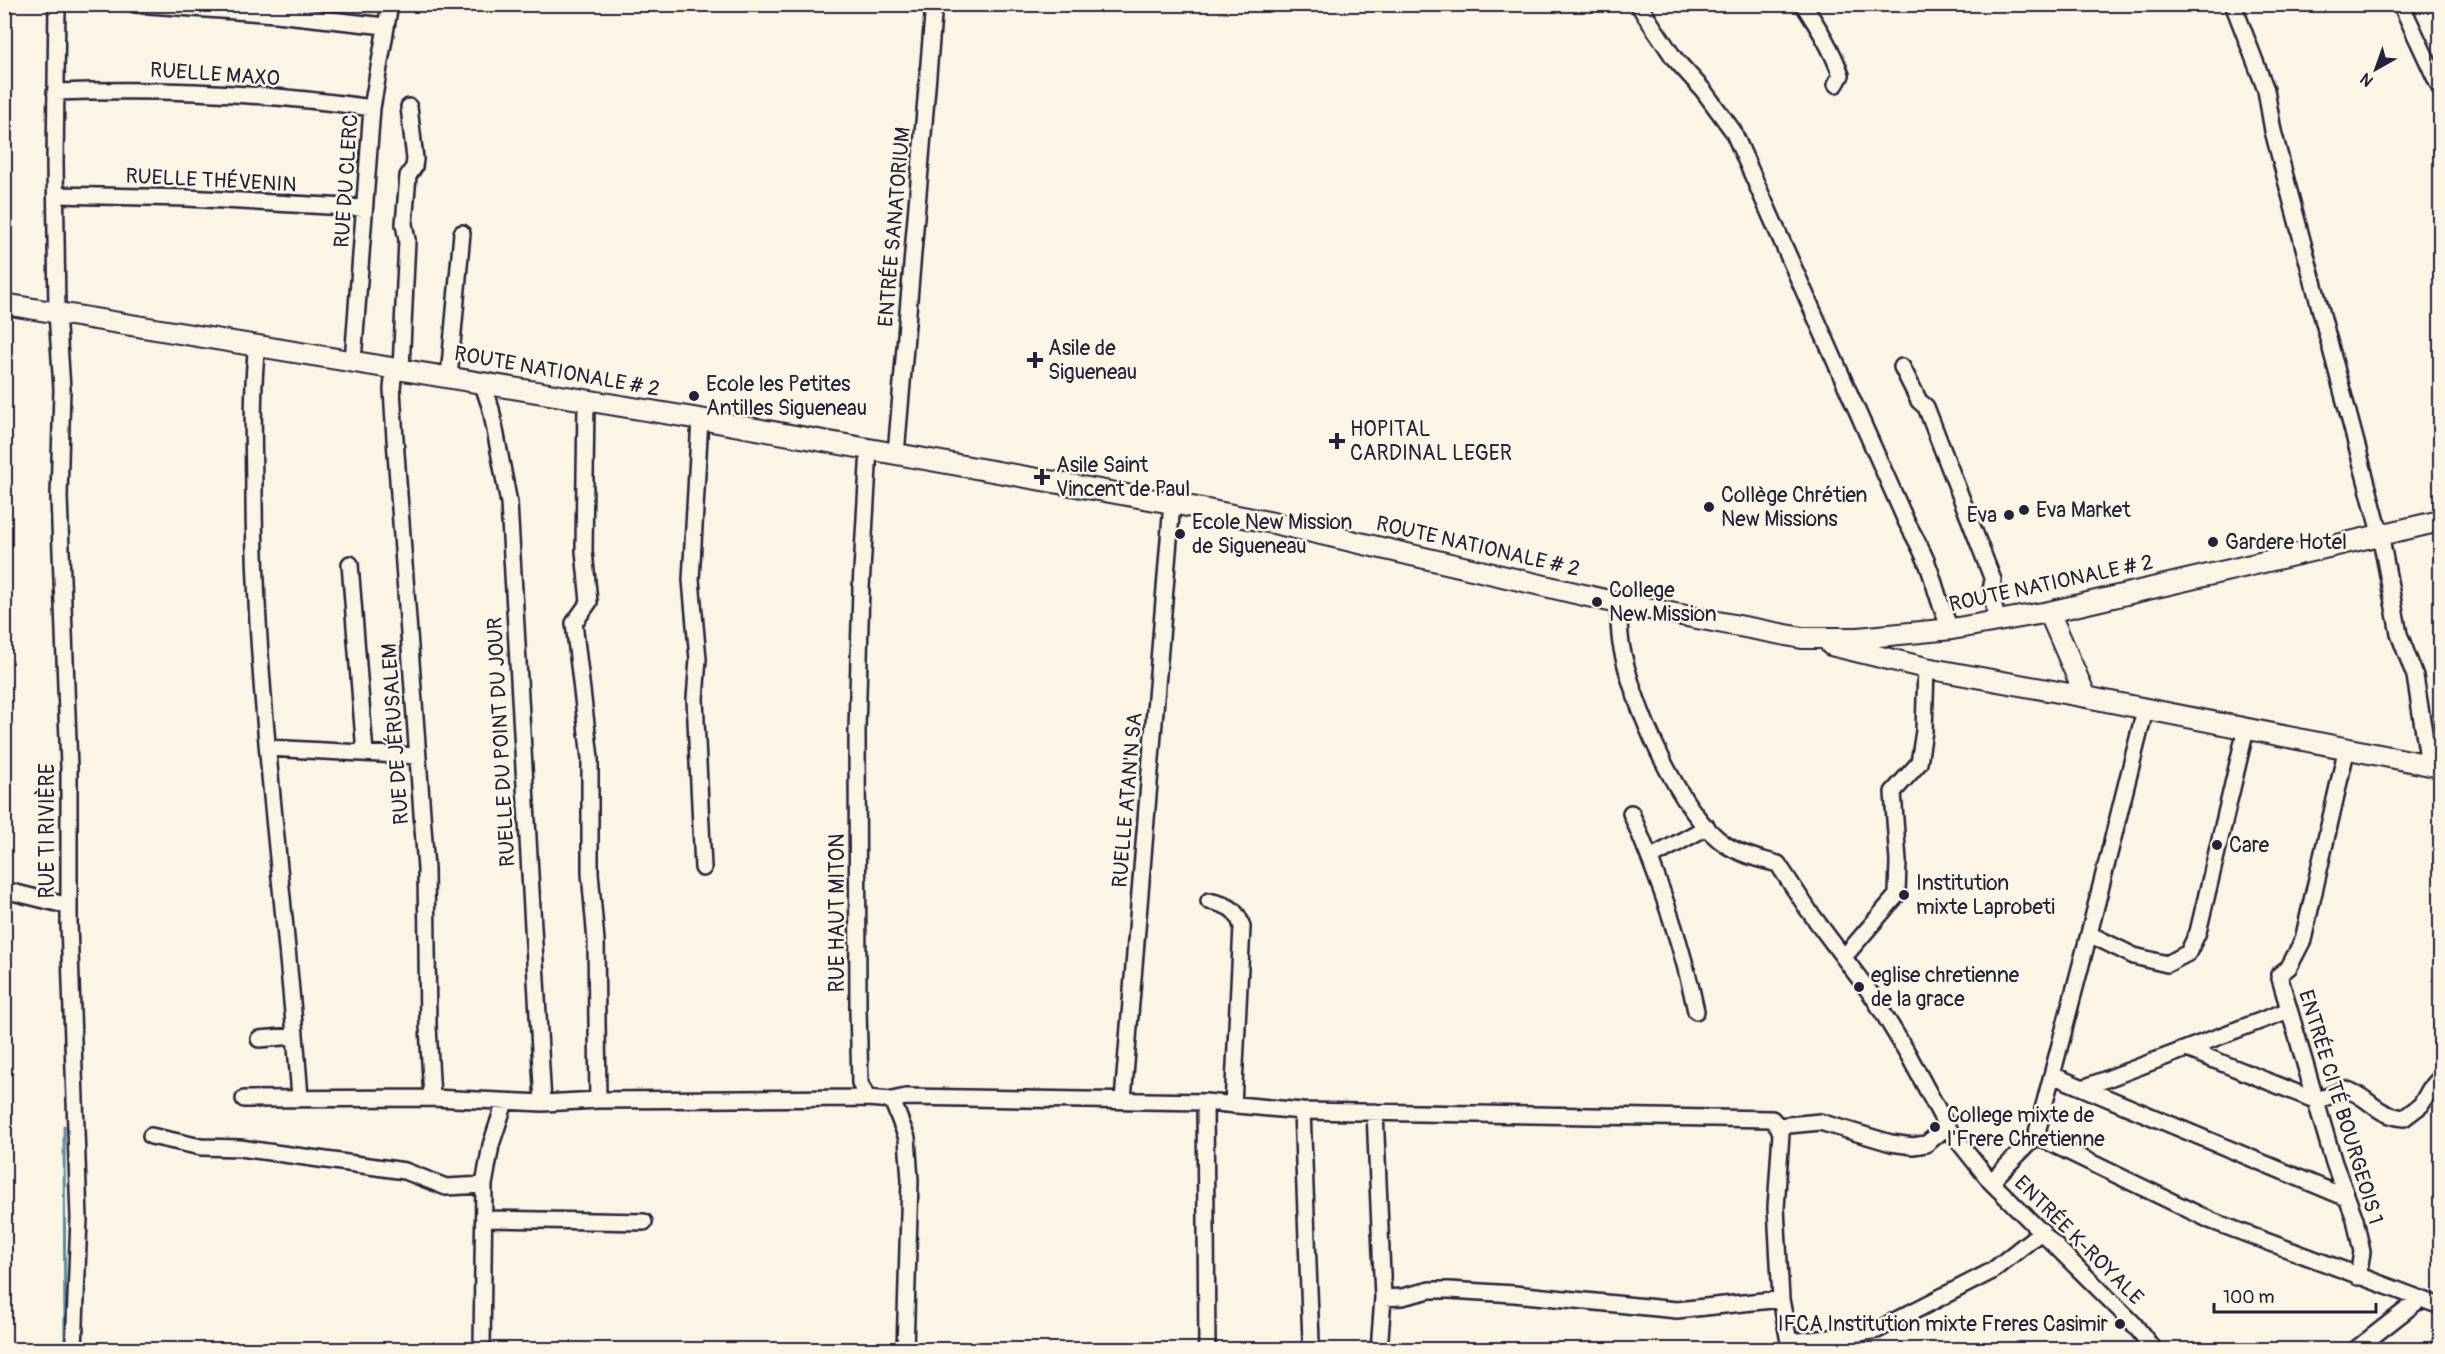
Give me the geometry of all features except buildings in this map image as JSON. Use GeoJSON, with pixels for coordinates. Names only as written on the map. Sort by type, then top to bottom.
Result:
{"type":"FeatureCollection","features":[{"type":"Feature","properties":{"kind":"main road","name":"ROUTE NATIONALE # 2"},"geometry":{"type":"LineString","coordinates":[[4,304],[257,344],[586,402],[700,419],[1172,503],[1278,524],[1618,603],[1802,638],[1858,638],[1952,629],[2049,612],[2380,533],[2440,521]]}},
{"type":"Feature","properties":{"kind":"main road"},"geometry":{"type":"LineString","coordinates":[[2049,612],[2086,697]]}},
{"type":"Feature","properties":{"kind":"main road"},"geometry":{"type":"LineString","coordinates":[[1802,638],[1926,668],[2435,765]]}},
{"type":"Feature","properties":{"kind":"street","name":"RUE TI RIVIÈRE"},"geometry":{"type":"LineString","coordinates":[[57,4],[57,312],[62,389],[59,498],[69,767],[69,906],[79,1218],[74,1350]]}},
{"type":"Feature","properties":{"kind":"street"},"geometry":{"type":"LineString","coordinates":[[135,4],[218,8],[385,26]]}},
{"type":"Feature","properties":{"kind":"street","name":"RUE DU CLERC"},"geometry":{"type":"LineString","coordinates":[[353,361],[372,108],[390,4]]}},
{"type":"Feature","properties":{"kind":"street","name":"ENTRÉE SANATORIUM"},"geometry":{"type":"LineString","coordinates":[[896,454],[934,4]]}},
{"type":"Feature","properties":{"kind":"street"},"geometry":{"type":"LineString","coordinates":[[1638,4],[1674,58],[1733,131],[1906,521],[1922,549],[1943,605],[1947,625],[1952,629]]}},
{"type":"Feature","properties":{"kind":"street"},"geometry":{"type":"LineString","coordinates":[[1803,4],[1828,44],[1838,67],[1841,75],[1836,84]]}},
{"type":"Feature","properties":{"kind":"street"},"geometry":{"type":"LineString","coordinates":[[2233,4],[2266,90],[2273,131],[2380,533],[2398,634],[2415,676],[2435,765]]}},
{"type":"Feature","properties":{"kind":"street"},"geometry":{"type":"LineString","coordinates":[[2402,4],[2440,88]]}},
{"type":"Feature","properties":{"kind":"street","name":"RUELLE MAXO"},"geometry":{"type":"LineString","coordinates":[[56,92],[120,90],[185,92],[372,108]]}},
{"type":"Feature","properties":{"kind":"street","name":"RUE DE JÉRUSALEM"},"geometry":{"type":"LineString","coordinates":[[409,107],[415,159],[414,167],[408,176],[404,224],[407,240],[393,409],[426,869],[428,1026],[432,1098]]}},
{"type":"Feature","properties":{"kind":"street","name":"RUELLE THÉVENIN"},"geometry":{"type":"LineString","coordinates":[[56,195],[187,198],[364,208]]}},
{"type":"Feature","properties":{"kind":"street"},"geometry":{"type":"LineString","coordinates":[[449,377],[462,233]]}},
{"type":"Feature","properties":{"kind":"street"},"geometry":{"type":"LineString","coordinates":[[257,344],[253,376],[254,563],[268,748],[300,1098]]}},
{"type":"Feature","properties":{"kind":"street"},"geometry":{"type":"LineString","coordinates":[[1902,367],[1919,401],[1917,411],[1983,583],[1991,590],[1997,621]]}},
{"type":"Feature","properties":{"kind":"street","name":"RUELLE DU POINT DU JOUR"},"geometry":{"type":"LineString","coordinates":[[482,382],[491,409],[509,503],[543,1103]]}},
{"type":"Feature","properties":{"kind":"street"},"geometry":{"type":"LineString","coordinates":[[586,402],[584,551],[589,602],[574,623],[590,758],[590,873],[596,941],[598,1100]]}},
{"type":"Feature","properties":{"kind":"street"},"geometry":{"type":"LineString","coordinates":[[700,419],[692,580],[698,659],[694,699],[703,868]]}},
{"type":"Feature","properties":{"kind":"street","name":"RUE HAUT MITON"},"geometry":{"type":"LineString","coordinates":[[867,1098],[860,1083],[858,1009],[858,730],[861,588],[869,449]]}},
{"type":"Feature","properties":{"kind":"street","name":"RUELLE ATAN'N SA"},"geometry":{"type":"LineString","coordinates":[[1123,1100],[1172,503]]}},
{"type":"Feature","properties":{"kind":"street"},"geometry":{"type":"LineString","coordinates":[[350,564],[364,753]]}},
{"type":"Feature","properties":{"kind":"street","name":"ENTRÉE K-ROYALE"},"geometry":{"type":"LineString","coordinates":[[1618,603],[1621,644],[1643,718],[1676,787],[1707,827],[1725,844],[1744,854],[1778,864],[1809,911],[1874,998],[1908,1054],[1947,1127],[1991,1182],[2133,1323],[2154,1350]]}},
{"type":"Feature","properties":{"kind":"street"},"geometry":{"type":"LineString","coordinates":[[1844,957],[1897,895],[1898,861],[1893,792],[1919,763],[1924,731],[1926,668]]}},
{"type":"Feature","properties":{"kind":"street"},"geometry":{"type":"LineString","coordinates":[[1991,1182],[2036,1136],[2145,710]]}},
{"type":"Feature","properties":{"kind":"street"},"geometry":{"type":"LineString","coordinates":[[2089,934],[2134,956],[2167,964],[2188,953],[2198,932],[2246,729]]}},
{"type":"Feature","properties":{"kind":"street","name":"ENTRÉE CITÉ BOURGEOIS 1"},"geometry":{"type":"LineString","coordinates":[[2347,747],[2303,940],[2289,967],[2279,975],[2362,1252],[2358,1277]]}},
{"type":"Feature","properties":{"kind":"street"},"geometry":{"type":"LineString","coordinates":[[268,748],[418,756]]}},
{"type":"Feature","properties":{"kind":"street"},"geometry":{"type":"LineString","coordinates":[[1631,813],[1650,858],[1685,962],[1696,1011]]}},
{"type":"Feature","properties":{"kind":"street"},"geometry":{"type":"LineString","coordinates":[[1650,858],[1707,827]]}},
{"type":"Feature","properties":{"kind":"street"},"geometry":{"type":"LineString","coordinates":[[4,890],[69,906]]}},
{"type":"Feature","properties":{"kind":"street"},"geometry":{"type":"LineString","coordinates":[[1209,901],[1228,906],[1239,918],[1242,927],[1233,1105]]}},
{"type":"Feature","properties":{"kind":"street"},"geometry":{"type":"LineString","coordinates":[[2083,1088],[2289,1010]]}},
{"type":"Feature","properties":{"kind":"street"},"geometry":{"type":"LineString","coordinates":[[259,1039],[295,1036]]}},
{"type":"Feature","properties":{"kind":"street"},"geometry":{"type":"LineString","coordinates":[[2187,1049],[2317,1101],[2345,1089],[2358,1094],[2372,1107],[2387,1116],[2404,1118],[2421,1105],[2430,1089],[2440,1078]]}},
{"type":"Feature","properties":{"kind":"street"},"geometry":{"type":"LineString","coordinates":[[2052,1075],[2347,1198]]}},
{"type":"Feature","properties":{"kind":"street"},"geometry":{"type":"LineString","coordinates":[[244,1099],[432,1098],[543,1103],[598,1100],[867,1098],[892,1100],[906,1097],[1205,1102],[1302,1111],[1760,1117],[1772,1119],[1778,1126],[1780,1140],[1776,1208],[1781,1299],[1788,1346],[1877,1330],[1992,1270],[2042,1231]]}},
{"type":"Feature","properties":{"kind":"street"},"geometry":{"type":"LineString","coordinates":[[892,1100],[907,1138],[910,1180],[905,1350]]}},
{"type":"Feature","properties":{"kind":"street"},"geometry":{"type":"LineString","coordinates":[[482,1350],[484,1185],[491,1145],[505,1102]]}},
{"type":"Feature","properties":{"kind":"street"},"geometry":{"type":"LineString","coordinates":[[1205,1102],[1207,1344],[1205,1350]]}},
{"type":"Feature","properties":{"kind":"street"},"geometry":{"type":"LineString","coordinates":[[1302,1111],[1311,1341]]}},
{"type":"Feature","properties":{"kind":"street"},"geometry":{"type":"LineString","coordinates":[[1375,1112],[1383,1298],[1379,1350]]}},
{"type":"Feature","properties":{"kind":"street"},"geometry":{"type":"LineString","coordinates":[[1778,1126],[1820,1122],[1891,1143],[1913,1146],[1926,1144],[1947,1127]]}},
{"type":"Feature","properties":{"kind":"street"},"geometry":{"type":"LineString","coordinates":[[151,1136],[201,1146],[240,1148],[405,1171],[446,1187],[484,1185]]}},
{"type":"Feature","properties":{"kind":"street"},"geometry":{"type":"LineString","coordinates":[[2036,1136],[2212,1221],[2440,1306]]}},
{"type":"Feature","properties":{"kind":"street"},"geometry":{"type":"LineString","coordinates":[[484,1219],[644,1222]]}},
{"type":"Feature","properties":{"kind":"street"},"geometry":{"type":"LineString","coordinates":[[1383,1298],[1402,1297],[1431,1290],[1449,1290],[1677,1310],[1781,1299]]}},
{"type":"Feature","properties":{"kind":"street"},"geometry":{"type":"LineString","coordinates":[[2355,1350],[2419,1300]]}},
{"type":"Feature","properties":{"kind":"waterway"},"geometry":{"type":"LineString","coordinates":[[64,1126],[65,1350]]}},
{"type":"Feature","properties":{"kind":"place","name":"Asile de Sigueneau"},"geometry":{"type":"Point","coordinates":[1035,360]}},
{"type":"Feature","properties":{"kind":"place","name":"Ecole les Petites Antilles Sigueneau"},"geometry":{"type":"Point","coordinates":[694,396]}},
{"type":"Feature","properties":{"kind":"place","name":"HOPITAL CARDINAL LEGER"},"geometry":{"type":"Point","coordinates":[1337,441]}},
{"type":"Feature","properties":{"kind":"place","name":"Asile Saint Vincent de Paul"},"geometry":{"type":"Point","coordinates":[1042,477]}},
{"type":"Feature","properties":{"kind":"place","name":"Collège Chrétien New Missions"},"geometry":{"type":"Point","coordinates":[1709,507]}},
{"type":"Feature","properties":{"kind":"place","name":"Eva Market"},"geometry":{"type":"Point","coordinates":[2024,510]}},
{"type":"Feature","properties":{"kind":"place","name":"Eva"},"geometry":{"type":"Point","coordinates":[2009,515]}},
{"type":"Feature","properties":{"kind":"place","name":"Ecole New Mission de Sigueneau"},"geometry":{"type":"Point","coordinates":[1180,534]}},
{"type":"Feature","properties":{"kind":"place","name":"Gardere Hotel"},"geometry":{"type":"Point","coordinates":[2213,542]}},
{"type":"Feature","properties":{"kind":"place","name":"College New Mission"},"geometry":{"type":"Point","coordinates":[1597,602]}},
{"type":"Feature","properties":{"kind":"place","name":"Care"},"geometry":{"type":"Point","coordinates":[2217,845]}},
{"type":"Feature","properties":{"kind":"place","name":"Institution mixte Laprobeti"},"geometry":{"type":"Point","coordinates":[1904,895]}},
{"type":"Feature","properties":{"kind":"place","name":"eglise chretienne de la grace"},"geometry":{"type":"Point","coordinates":[1859,987]}},
{"type":"Feature","properties":{"kind":"place","name":"College mixte de l'Frere Chretienne"},"geometry":{"type":"Point","coordinates":[1935,1127]}},
{"type":"Feature","properties":{"kind":"place","name":"IFCA Institution mixte Freres Casimir"},"geometry":{"type":"Point","coordinates":[2120,1324]}}]}
